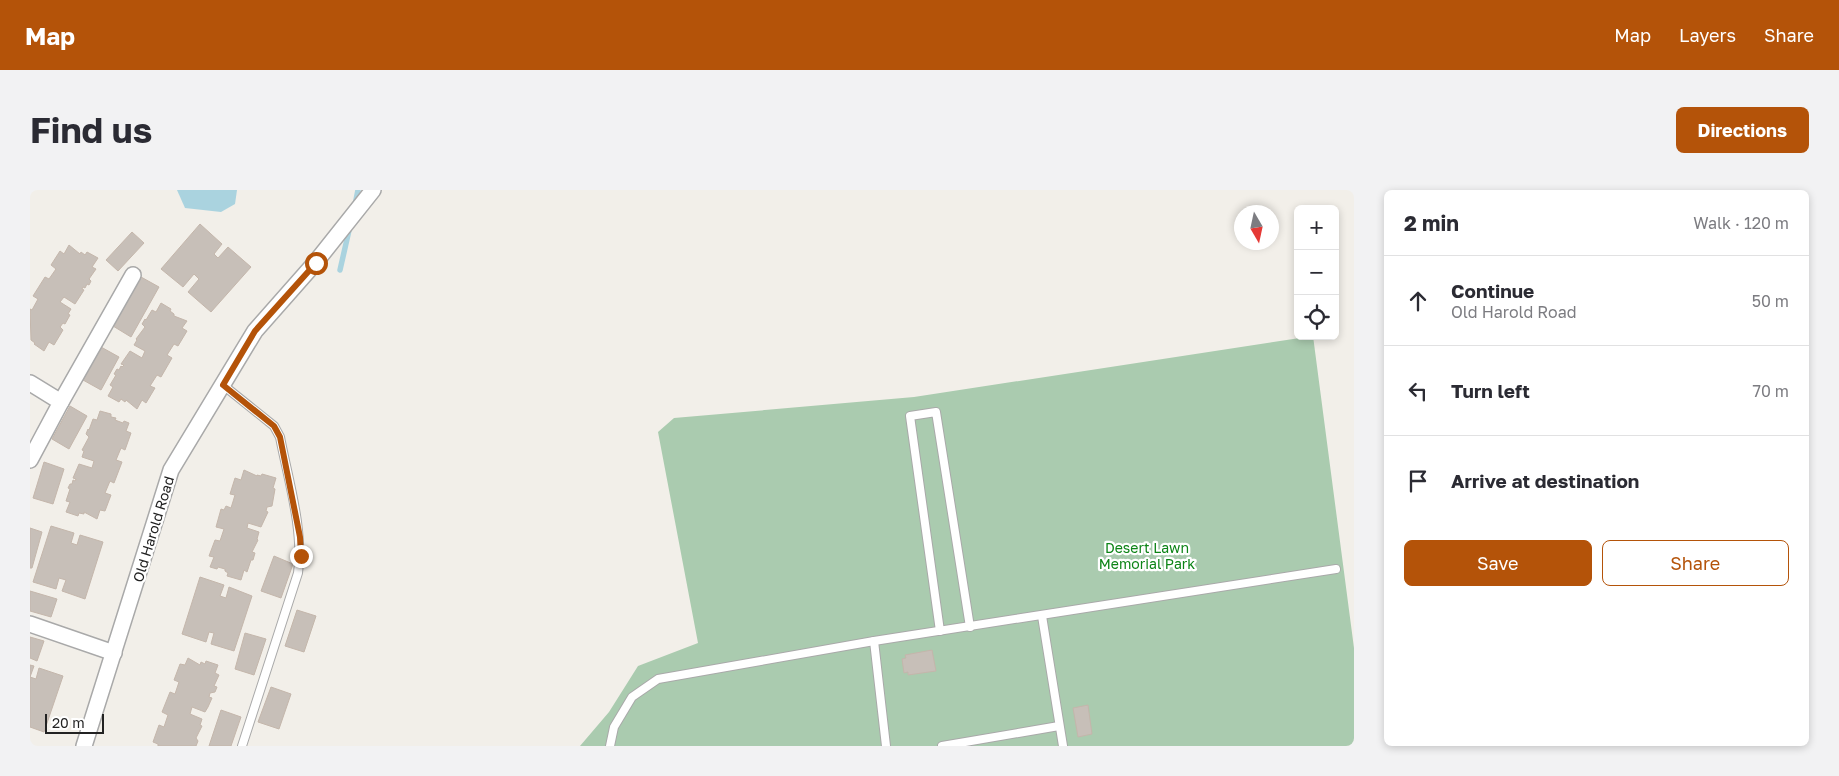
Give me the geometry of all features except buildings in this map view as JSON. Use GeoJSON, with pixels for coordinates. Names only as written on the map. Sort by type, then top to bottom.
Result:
{"type":"FeatureCollection","features":[{"type":"Feature","properties":{"kind":"street","name":"Old Harold Road"},"geometry":{"type":"LineString","coordinates":[[84,746],[171,470],[255,331],[316,263],[372,190]]}},
{"type":"Feature","properties":{"kind":"street"},"geometry":{"type":"LineString","coordinates":[[30,460],[35,447],[132,274]]}},
{"type":"Feature","properties":{"kind":"street"},"geometry":{"type":"LineString","coordinates":[[30,383],[61,402]]}},
{"type":"Feature","properties":{"kind":"street"},"geometry":{"type":"LineString","coordinates":[[30,624],[114,652]]}},
{"type":"Feature","properties":{"kind":"lane"},"geometry":{"type":"LineString","coordinates":[[223,385],[274,426],[280,437],[300,537],[301,556],[298,573],[242,746]]}},
{"type":"Feature","properties":{"kind":"lane"},"geometry":{"type":"LineString","coordinates":[[940,632],[910,416],[936,412],[970,627]]}},
{"type":"Feature","properties":{"kind":"lane"},"geometry":{"type":"LineString","coordinates":[[610,746],[614,727],[632,697],[658,679],[874,641],[1336,569]]}},
{"type":"Feature","properties":{"kind":"lane"},"geometry":{"type":"LineString","coordinates":[[1042,616],[1063,746]]}},
{"type":"Feature","properties":{"kind":"lane"},"geometry":{"type":"LineString","coordinates":[[874,641],[886,746]]}},
{"type":"Feature","properties":{"kind":"lane"},"geometry":{"type":"LineString","coordinates":[[942,746],[1059,726]]}},
{"type":"Feature","properties":{"kind":"green space","name":"Desert Lawn Memorial Park"},"geometry":{"type":"Polygon","coordinates":[[[1294,339],[1314,340],[1354,648],[1354,746],[580,746],[609,712],[638,666],[698,643],[658,432],[674,418],[914,397],[1294,339]]]}},
{"type":"Feature","properties":{"kind":"water"},"geometry":{"type":"Polygon","coordinates":[[[177,190],[237,190],[235,204],[221,212],[185,208],[177,190]]]}},
{"type":"Feature","properties":{"kind":"waterway"},"geometry":{"type":"LineString","coordinates":[[355,205],[358,190]]}},
{"type":"Feature","properties":{"kind":"waterway"},"geometry":{"type":"LineString","coordinates":[[340,270],[350,226]]}},
{"type":"Feature","properties":{"kind":"route"},"geometry":{"type":"LineString","coordinates":[[301,556],[300,537],[280,437],[274,426],[223,385],[255,331],[316,263]]}}]}
